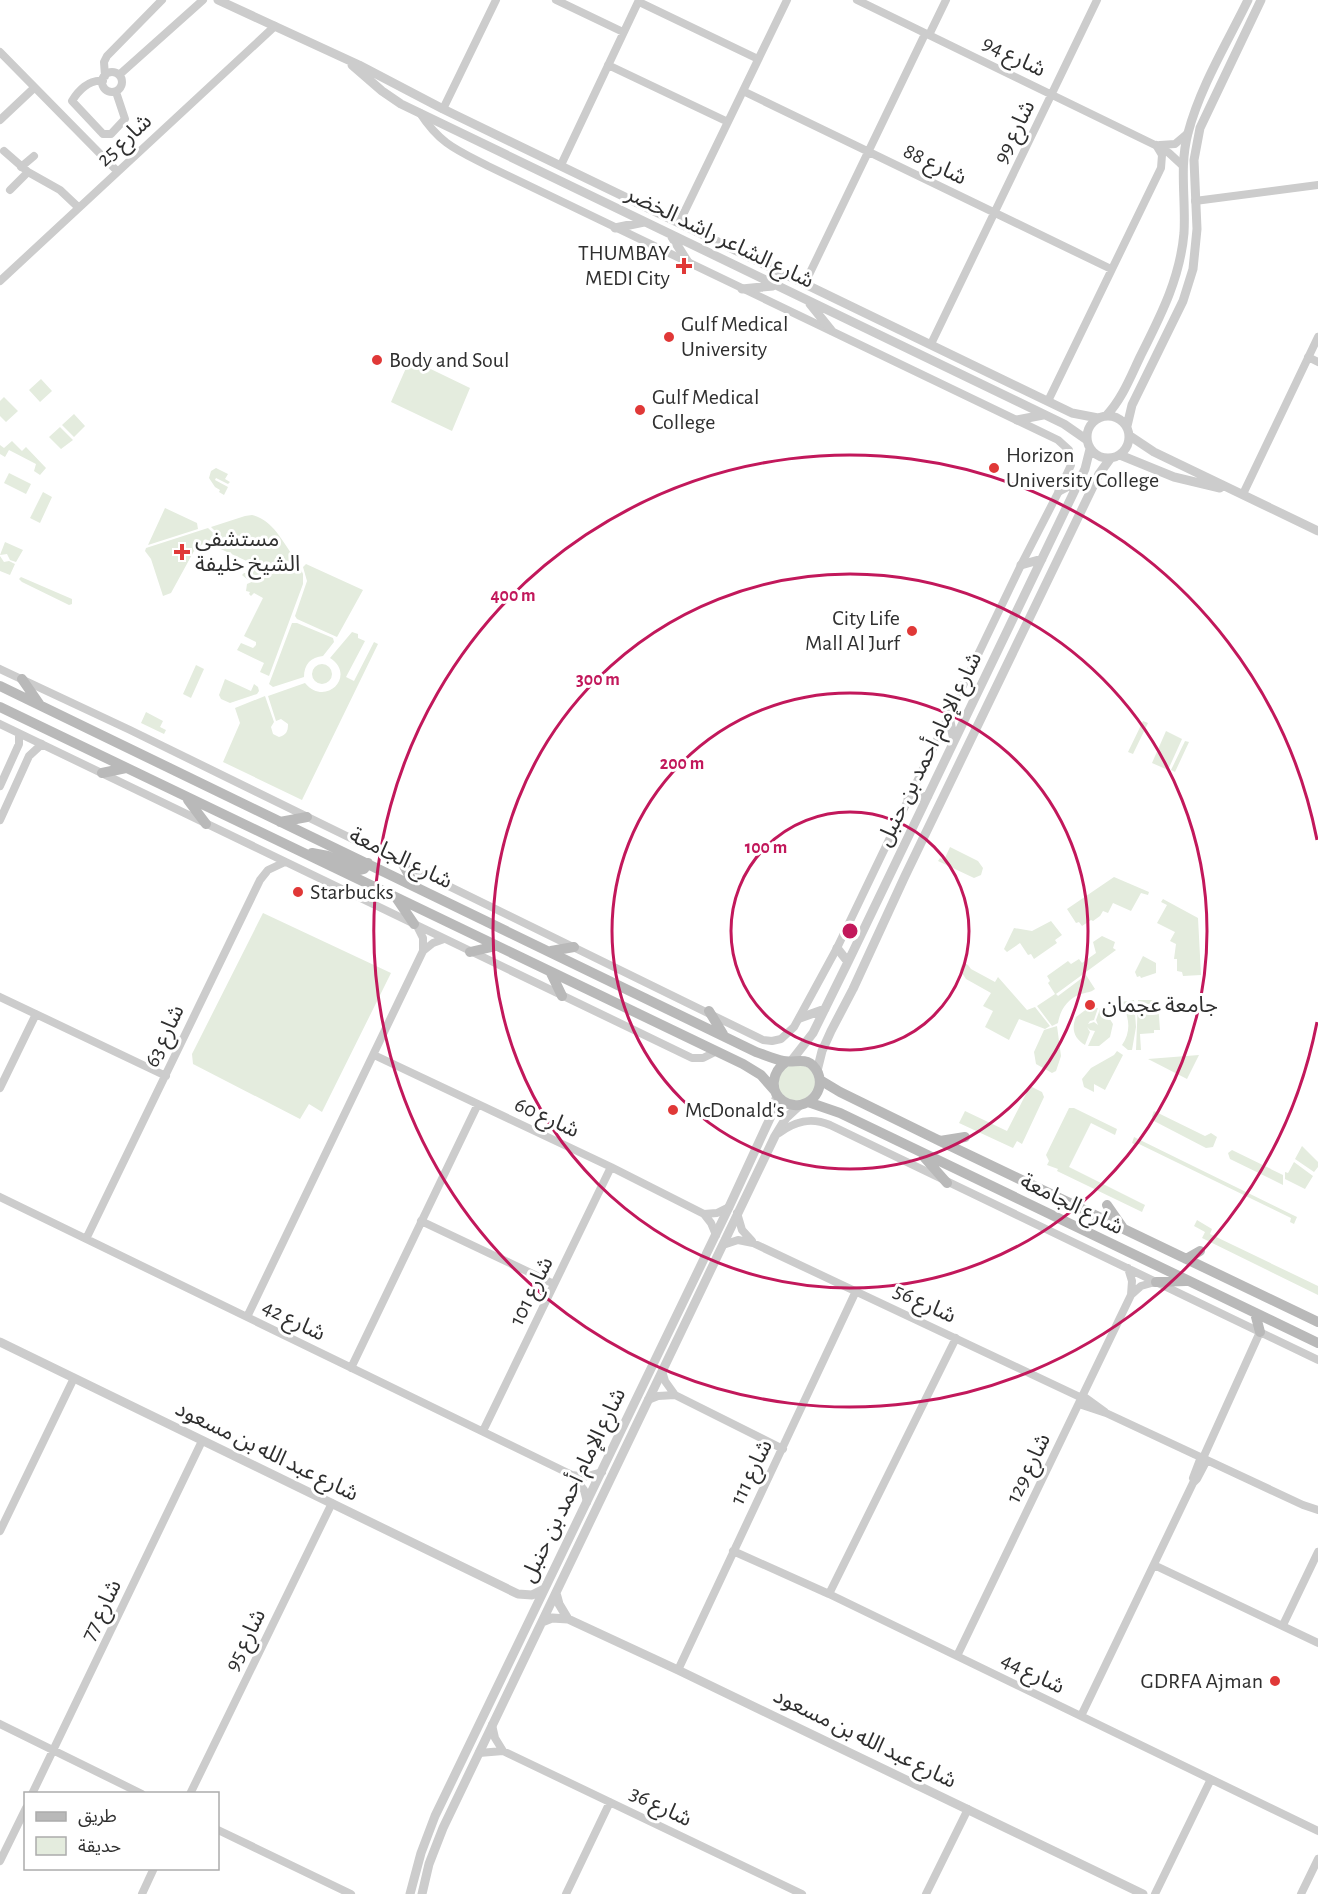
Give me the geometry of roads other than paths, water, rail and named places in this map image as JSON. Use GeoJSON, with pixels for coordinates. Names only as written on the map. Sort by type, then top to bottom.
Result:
{"type":"FeatureCollection","features":[{"type":"Feature","properties":{"kind":"main road"},"geometry":{"type":"LineString","coordinates":[[22,679],[41,705]]}},
{"type":"Feature","properties":{"kind":"main road","name":"شارع الجامعة"},"geometry":{"type":"LineString","coordinates":[[0,686],[725,1037],[766,1056],[789,1061]]}},
{"type":"Feature","properties":{"kind":"main road","name":"شارع الجامعة"},"geometry":{"type":"LineString","coordinates":[[0,707],[752,1069],[768,1082],[776,1093]]}},
{"type":"Feature","properties":{"kind":"main road"},"geometry":{"type":"LineString","coordinates":[[102,773],[126,768]]}},
{"type":"Feature","properties":{"kind":"main road"},"geometry":{"type":"LineString","coordinates":[[186,797],[206,824]]}},
{"type":"Feature","properties":{"kind":"main road"},"geometry":{"type":"LineString","coordinates":[[280,822],[307,817]]}},
{"type":"Feature","properties":{"kind":"main road"},"geometry":{"type":"LineString","coordinates":[[306,854],[322,854],[360,870],[364,869],[368,863]]}},
{"type":"Feature","properties":{"kind":"main road"},"geometry":{"type":"LineString","coordinates":[[403,864],[416,886]]}},
{"type":"Feature","properties":{"kind":"main road"},"geometry":{"type":"LineString","coordinates":[[397,899],[415,925]]}},
{"type":"Feature","properties":{"kind":"main road"},"geometry":{"type":"LineString","coordinates":[[470,951],[496,946]]}},
{"type":"Feature","properties":{"kind":"main road"},"geometry":{"type":"LineString","coordinates":[[551,951],[574,947]]}},
{"type":"Feature","properties":{"kind":"main road"},"geometry":{"type":"LineString","coordinates":[[551,973],[562,996]]}},
{"type":"Feature","properties":{"kind":"main road"},"geometry":{"type":"LineString","coordinates":[[709,1011],[725,1037]]}},
{"type":"Feature","properties":{"kind":"main road"},"geometry":{"type":"LineString","coordinates":[[789,1061],[806,1061],[818,1076],[818,1091],[804,1104],[785,1102],[776,1093],[774,1084],[776,1071],[789,1061]]}},
{"type":"Feature","properties":{"kind":"main road","name":"شارع الجامعة"},"geometry":{"type":"LineString","coordinates":[[818,1076],[840,1092],[1318,1322]]}},
{"type":"Feature","properties":{"kind":"main road","name":"شارع الجامعة"},"geometry":{"type":"LineString","coordinates":[[804,1104],[832,1109],[1318,1343]]}},
{"type":"Feature","properties":{"kind":"main road"},"geometry":{"type":"LineString","coordinates":[[940,1141],[965,1137]]}},
{"type":"Feature","properties":{"kind":"main road"},"geometry":{"type":"LineString","coordinates":[[920,1152],[947,1183]]}},
{"type":"Feature","properties":{"kind":"main road"},"geometry":{"type":"LineString","coordinates":[[1107,1205],[1123,1228]]}},
{"type":"Feature","properties":{"kind":"main road"},"geometry":{"type":"LineString","coordinates":[[1186,1259],[1200,1251]]}},
{"type":"Feature","properties":{"kind":"main road"},"geometry":{"type":"LineString","coordinates":[[1156,1282],[1187,1281]]}},
{"type":"Feature","properties":{"kind":"main road"},"geometry":{"type":"LineString","coordinates":[[1301,1315],[1318,1310]]}},
{"type":"Feature","properties":{"kind":"main road"},"geometry":{"type":"LineString","coordinates":[[1255,1313],[1260,1332]]}},
{"type":"Feature","properties":{"kind":"street"},"geometry":{"type":"LineString","coordinates":[[116,92],[106,90],[104,62],[107,56],[162,0]]}},
{"type":"Feature","properties":{"kind":"street"},"geometry":{"type":"LineString","coordinates":[[119,75],[203,0]]}},
{"type":"Feature","properties":{"kind":"street","name":"شارع الشاعر راشد الخضر"},"geometry":{"type":"LineString","coordinates":[[219,0],[1048,401],[1078,415],[1102,417]]}},
{"type":"Feature","properties":{"kind":"street"},"geometry":{"type":"LineString","coordinates":[[443,109],[496,0]]}},
{"type":"Feature","properties":{"kind":"street"},"geometry":{"type":"LineString","coordinates":[[556,0],[623,32]]}},
{"type":"Feature","properties":{"kind":"street"},"geometry":{"type":"LineString","coordinates":[[679,223],[787,0]]}},
{"type":"Feature","properties":{"kind":"street","name":"شارع 94"},"geometry":{"type":"LineString","coordinates":[[857,0],[1155,145],[1179,161]]}},
{"type":"Feature","properties":{"kind":"street"},"geometry":{"type":"LineString","coordinates":[[805,284],[927,34],[946,0]]}},
{"type":"Feature","properties":{"kind":"street","name":"شارع 99"},"geometry":{"type":"LineString","coordinates":[[931,344],[1097,0]]}},
{"type":"Feature","properties":{"kind":"street"},"geometry":{"type":"LineString","coordinates":[[1102,417],[1121,420],[1127,426],[1130,436],[1128,447],[1120,455],[1110,459],[1099,456],[1089,444],[1088,430],[1121,397],[1167,302],[1176,278],[1182,253],[1184,229],[1179,161],[1201,97],[1248,0]]}},
{"type":"Feature","properties":{"kind":"street"},"geometry":{"type":"LineString","coordinates":[[1127,426],[1132,405],[1189,286],[1196,256],[1194,160],[1200,128],[1261,0]]}},
{"type":"Feature","properties":{"kind":"street"},"geometry":{"type":"LineString","coordinates":[[561,165],[639,1],[758,59]]}},
{"type":"Feature","properties":{"kind":"street","name":"شارع 25"},"geometry":{"type":"LineString","coordinates":[[0,281],[275,26]]}},
{"type":"Feature","properties":{"kind":"street"},"geometry":{"type":"LineString","coordinates":[[0,52],[117,171]]}},
{"type":"Feature","properties":{"kind":"street","name":"شارع الشاعر راشد الخضر"},"geometry":{"type":"LineString","coordinates":[[343,58],[382,91],[416,111],[1070,428],[1089,444]]}},
{"type":"Feature","properties":{"kind":"street"},"geometry":{"type":"LineString","coordinates":[[608,65],[728,122]]}},
{"type":"Feature","properties":{"kind":"street"},"geometry":{"type":"LineString","coordinates":[[116,92],[125,118],[111,134],[103,134],[72,101],[89,83],[114,73],[119,75]]}},
{"type":"Feature","properties":{"kind":"street"},"geometry":{"type":"LineString","coordinates":[[116,92],[122,84],[119,75]]}},
{"type":"Feature","properties":{"kind":"street"},"geometry":{"type":"LineString","coordinates":[[0,120],[34,88]]}},
{"type":"Feature","properties":{"kind":"street","name":"شارع 88"},"geometry":{"type":"LineString","coordinates":[[743,91],[1111,269]]}},
{"type":"Feature","properties":{"kind":"street"},"geometry":{"type":"LineString","coordinates":[[0,669],[709,1011],[763,1040],[782,1039],[800,1018],[837,948],[1059,491],[1071,465],[1069,450],[1058,440],[689,264],[448,145],[432,131],[416,111],[411,101],[419,97]]}},
{"type":"Feature","properties":{"kind":"street"},"geometry":{"type":"LineString","coordinates":[[1155,145],[1175,144],[1188,133]]}},
{"type":"Feature","properties":{"kind":"street"},"geometry":{"type":"LineString","coordinates":[[1048,401],[1161,168],[1162,155],[1155,145]]}},
{"type":"Feature","properties":{"kind":"street"},"geometry":{"type":"LineString","coordinates":[[4,151],[25,170],[50,183],[78,207]]}},
{"type":"Feature","properties":{"kind":"street"},"geometry":{"type":"LineString","coordinates":[[10,190],[34,156]]}},
{"type":"Feature","properties":{"kind":"street"},"geometry":{"type":"LineString","coordinates":[[1161,168],[1179,161]]}},
{"type":"Feature","properties":{"kind":"street"},"geometry":{"type":"LineString","coordinates":[[1195,201],[1318,185]]}},
{"type":"Feature","properties":{"kind":"street"},"geometry":{"type":"LineString","coordinates":[[615,228],[644,222]]}},
{"type":"Feature","properties":{"kind":"street"},"geometry":{"type":"LineString","coordinates":[[671,236],[689,264]]}},
{"type":"Feature","properties":{"kind":"street"},"geometry":{"type":"LineString","coordinates":[[742,289],[775,286]]}},
{"type":"Feature","properties":{"kind":"street"},"geometry":{"type":"LineString","coordinates":[[809,302],[831,330]]}},
{"type":"Feature","properties":{"kind":"street"},"geometry":{"type":"LineString","coordinates":[[1242,494],[1318,337]]}},
{"type":"Feature","properties":{"kind":"street"},"geometry":{"type":"LineString","coordinates":[[1308,357],[1318,362]]}},
{"type":"Feature","properties":{"kind":"street"},"geometry":{"type":"LineString","coordinates":[[1017,420],[1042,415]]}},
{"type":"Feature","properties":{"kind":"street"},"geometry":{"type":"LineString","coordinates":[[1130,436],[1154,452],[1318,531]]}},
{"type":"Feature","properties":{"kind":"street","name":"شارع الإمام أحمد بن حنبل"},"geometry":{"type":"LineString","coordinates":[[789,1061],[807,1043],[848,962],[1080,480],[1087,464],[1089,444]]}},
{"type":"Feature","properties":{"kind":"street"},"geometry":{"type":"LineString","coordinates":[[1120,455],[1174,477],[1242,494]]}},
{"type":"Feature","properties":{"kind":"street","name":"شارع الإمام أحمد بن حنبل"},"geometry":{"type":"LineString","coordinates":[[818,1076],[822,1051],[831,1031],[1099,474],[1110,459]]}},
{"type":"Feature","properties":{"kind":"street"},"geometry":{"type":"LineString","coordinates":[[1059,491],[1080,480]]}},
{"type":"Feature","properties":{"kind":"street"},"geometry":{"type":"LineString","coordinates":[[1022,565],[1042,559]]}},
{"type":"Feature","properties":{"kind":"street"},"geometry":{"type":"LineString","coordinates":[[949,717],[954,740]]}},
{"type":"Feature","properties":{"kind":"street"},"geometry":{"type":"LineString","coordinates":[[0,724],[692,1058],[703,1058],[715,1052]]}},
{"type":"Feature","properties":{"kind":"street"},"geometry":{"type":"LineString","coordinates":[[0,786],[19,744],[19,734]]}},
{"type":"Feature","properties":{"kind":"street"},"geometry":{"type":"LineString","coordinates":[[0,820],[29,756],[42,744]]}},
{"type":"Feature","properties":{"kind":"street"},"geometry":{"type":"LineString","coordinates":[[908,799],[928,796]]}},
{"type":"Feature","properties":{"kind":"street","name":"شارع 63"},"geometry":{"type":"LineString","coordinates":[[87,1237],[260,880],[268,870],[285,862]]}},
{"type":"Feature","properties":{"kind":"street"},"geometry":{"type":"LineString","coordinates":[[247,1317],[423,951],[423,938],[415,925]]}},
{"type":"Feature","properties":{"kind":"street"},"geometry":{"type":"LineString","coordinates":[[423,951],[433,943],[444,939]]}},
{"type":"Feature","properties":{"kind":"street"},"geometry":{"type":"LineString","coordinates":[[837,948],[848,962]]}},
{"type":"Feature","properties":{"kind":"street"},"geometry":{"type":"LineString","coordinates":[[0,997],[166,1076]]}},
{"type":"Feature","properties":{"kind":"street"},"geometry":{"type":"LineString","coordinates":[[800,1018],[825,1009]]}},
{"type":"Feature","properties":{"kind":"street"},"geometry":{"type":"LineString","coordinates":[[0,1088],[36,1014]]}},
{"type":"Feature","properties":{"kind":"street","name":"شارع 60"},"geometry":{"type":"LineString","coordinates":[[374,1055],[611,1167],[704,1214]]}},
{"type":"Feature","properties":{"kind":"street","name":"شارع الإمام أحمد بن حنبل"},"geometry":{"type":"LineString","coordinates":[[410,1894],[431,1826],[716,1235],[772,1114],[776,1093]]}},
{"type":"Feature","properties":{"kind":"street"},"geometry":{"type":"LineString","coordinates":[[351,1368],[478,1104]]}},
{"type":"Feature","properties":{"kind":"street","name":"شارع الإمام أحمد بن حنبل"},"geometry":{"type":"LineString","coordinates":[[422,1894],[435,1846],[478,1753],[775,1136],[786,1118],[804,1104]]}},
{"type":"Feature","properties":{"kind":"street"},"geometry":{"type":"LineString","coordinates":[[775,1136],[805,1120],[822,1122],[1318,1360]]}},
{"type":"Feature","properties":{"kind":"street","name":"شارع 101"},"geometry":{"type":"LineString","coordinates":[[483,1431],[611,1167]]}},
{"type":"Feature","properties":{"kind":"street","name":"شارع 42"},"geometry":{"type":"LineString","coordinates":[[0,1197],[87,1237],[572,1475]]}},
{"type":"Feature","properties":{"kind":"street"},"geometry":{"type":"LineString","coordinates":[[704,1214],[717,1213],[729,1207]]}},
{"type":"Feature","properties":{"kind":"street"},"geometry":{"type":"LineString","coordinates":[[738,1213],[742,1230],[753,1243]]}},
{"type":"Feature","properties":{"kind":"street"},"geometry":{"type":"LineString","coordinates":[[704,1214],[716,1235]]}},
{"type":"Feature","properties":{"kind":"street"},"geometry":{"type":"LineString","coordinates":[[421,1221],[554,1284]]}},
{"type":"Feature","properties":{"kind":"street","name":"شارع 56"},"geometry":{"type":"LineString","coordinates":[[723,1245],[738,1240],[753,1243],[956,1338],[1103,1409],[1106,1413],[1318,1510]]}},
{"type":"Feature","properties":{"kind":"street"},"geometry":{"type":"LineString","coordinates":[[1128,1268],[1132,1281],[1131,1295]]}},
{"type":"Feature","properties":{"kind":"street"},"geometry":{"type":"LineString","coordinates":[[1131,1295],[1141,1286],[1156,1282]]}},
{"type":"Feature","properties":{"kind":"street","name":"شارع 111"},"geometry":{"type":"LineString","coordinates":[[678,1670],[856,1291]]}},
{"type":"Feature","properties":{"kind":"street","name":"شارع 129"},"geometry":{"type":"LineString","coordinates":[[957,1656],[1131,1295]]}},
{"type":"Feature","properties":{"kind":"street"},"geometry":{"type":"LineString","coordinates":[[1081,1716],[1193,1483],[1260,1332]]}},
{"type":"Feature","properties":{"kind":"street"},"geometry":{"type":"LineString","coordinates":[[829,1594],[956,1338]]}},
{"type":"Feature","properties":{"kind":"street","name":"شارع عبد الله بن مسعود"},"geometry":{"type":"LineString","coordinates":[[0,1342],[518,1594]]}},
{"type":"Feature","properties":{"kind":"street"},"geometry":{"type":"LineString","coordinates":[[662,1371],[665,1381],[675,1395],[783,1449]]}},
{"type":"Feature","properties":{"kind":"street"},"geometry":{"type":"LineString","coordinates":[[0,1532],[74,1378]]}},
{"type":"Feature","properties":{"kind":"street"},"geometry":{"type":"LineString","coordinates":[[648,1400],[658,1396],[675,1395]]}},
{"type":"Feature","properties":{"kind":"street","name":"شارع 77"},"geometry":{"type":"LineString","coordinates":[[33,1792],[202,1441]]}},
{"type":"Feature","properties":{"kind":"street"},"geometry":{"type":"LineString","coordinates":[[572,1475],[584,1477],[602,1472]]}},
{"type":"Feature","properties":{"kind":"street"},"geometry":{"type":"LineString","coordinates":[[572,1475],[584,1490],[587,1502]]}},
{"type":"Feature","properties":{"kind":"street","name":"شارع 95"},"geometry":{"type":"LineString","coordinates":[[191,1792],[332,1503]]}},
{"type":"Feature","properties":{"kind":"street","name":"شارع 56"},"geometry":{"type":"LineString","coordinates":[[1303,1505],[1318,1515]]}},
{"type":"Feature","properties":{"kind":"street","name":"شارع 44"},"geometry":{"type":"LineString","coordinates":[[733,1551],[829,1594],[1318,1832]]}},
{"type":"Feature","properties":{"kind":"street"},"geometry":{"type":"LineString","coordinates":[[1282,1625],[1318,1552]]}},
{"type":"Feature","properties":{"kind":"street"},"geometry":{"type":"LineString","coordinates":[[1154,1565],[1318,1643]]}},
{"type":"Feature","properties":{"kind":"street"},"geometry":{"type":"LineString","coordinates":[[518,1594],[532,1595],[544,1589]]}},
{"type":"Feature","properties":{"kind":"street"},"geometry":{"type":"LineString","coordinates":[[556,1593],[559,1604],[568,1619]]}},
{"type":"Feature","properties":{"kind":"street"},"geometry":{"type":"LineString","coordinates":[[518,1594],[527,1604],[531,1617]]}},
{"type":"Feature","properties":{"kind":"street"},"geometry":{"type":"LineString","coordinates":[[542,1622],[552,1618],[568,1619]]}},
{"type":"Feature","properties":{"kind":"street","name":"شارع عبد الله بن مسعود"},"geometry":{"type":"LineString","coordinates":[[568,1619],[1143,1894]]}},
{"type":"Feature","properties":{"kind":"street"},"geometry":{"type":"LineString","coordinates":[[0,1724],[138,1792]]}},
{"type":"Feature","properties":{"kind":"street"},"geometry":{"type":"LineString","coordinates":[[478,1753],[503,1751],[495,1738],[492,1724]]}},
{"type":"Feature","properties":{"kind":"street","name":"شارع 36"},"geometry":{"type":"LineString","coordinates":[[503,1751],[802,1894]]}},
{"type":"Feature","properties":{"kind":"street"},"geometry":{"type":"LineString","coordinates":[[1155,1894],[1211,1779]]}},
{"type":"Feature","properties":{"kind":"street"},"geometry":{"type":"LineString","coordinates":[[566,1894],[610,1802]]}},
{"type":"Feature","properties":{"kind":"street"},"geometry":{"type":"LineString","coordinates":[[926,1894],[965,1808]]}},
{"type":"Feature","properties":{"kind":"street"},"geometry":{"type":"LineString","coordinates":[[0,1861],[24,1812]]}},
{"type":"Feature","properties":{"kind":"street"},"geometry":{"type":"LineString","coordinates":[[219,1830],[351,1894]]}},
{"type":"Feature","properties":{"kind":"street"},"geometry":{"type":"LineString","coordinates":[[1301,1894],[1318,1859]]}},
{"type":"Feature","properties":{"kind":"street"},"geometry":{"type":"LineString","coordinates":[[141,1894],[153,1870]]}},
{"type":"Feature","properties":{"kind":"place","name":"THUMBAY MEDI City"},"geometry":{"type":"Point","coordinates":[684,266]}},
{"type":"Feature","properties":{"kind":"place","name":"Gulf Medical University"},"geometry":{"type":"Point","coordinates":[669,337]}},
{"type":"Feature","properties":{"kind":"place","name":"Body and Soul"},"geometry":{"type":"Point","coordinates":[377,360]}},
{"type":"Feature","properties":{"kind":"place","name":"Gulf Medical College"},"geometry":{"type":"Point","coordinates":[640,410]}},
{"type":"Feature","properties":{"kind":"place","name":"Horizon University College"},"geometry":{"type":"Point","coordinates":[994,468]}},
{"type":"Feature","properties":{"kind":"place","name":"مستشفى الشيخ خليفة"},"geometry":{"type":"Point","coordinates":[182,552]}},
{"type":"Feature","properties":{"kind":"place","name":"City Life Mall Al Jurf"},"geometry":{"type":"Point","coordinates":[912,631]}},
{"type":"Feature","properties":{"kind":"place","name":"Starbucks"},"geometry":{"type":"Point","coordinates":[298,892]}},
{"type":"Feature","properties":{"kind":"place","name":"جامعة عجمان"},"geometry":{"type":"Point","coordinates":[1090,1005]}},
{"type":"Feature","properties":{"kind":"place","name":"McDonald's"},"geometry":{"type":"Point","coordinates":[673,1110]}},
{"type":"Feature","properties":{"kind":"place","name":"GDRFA Ajman"},"geometry":{"type":"Point","coordinates":[1275,1681]}}]}
